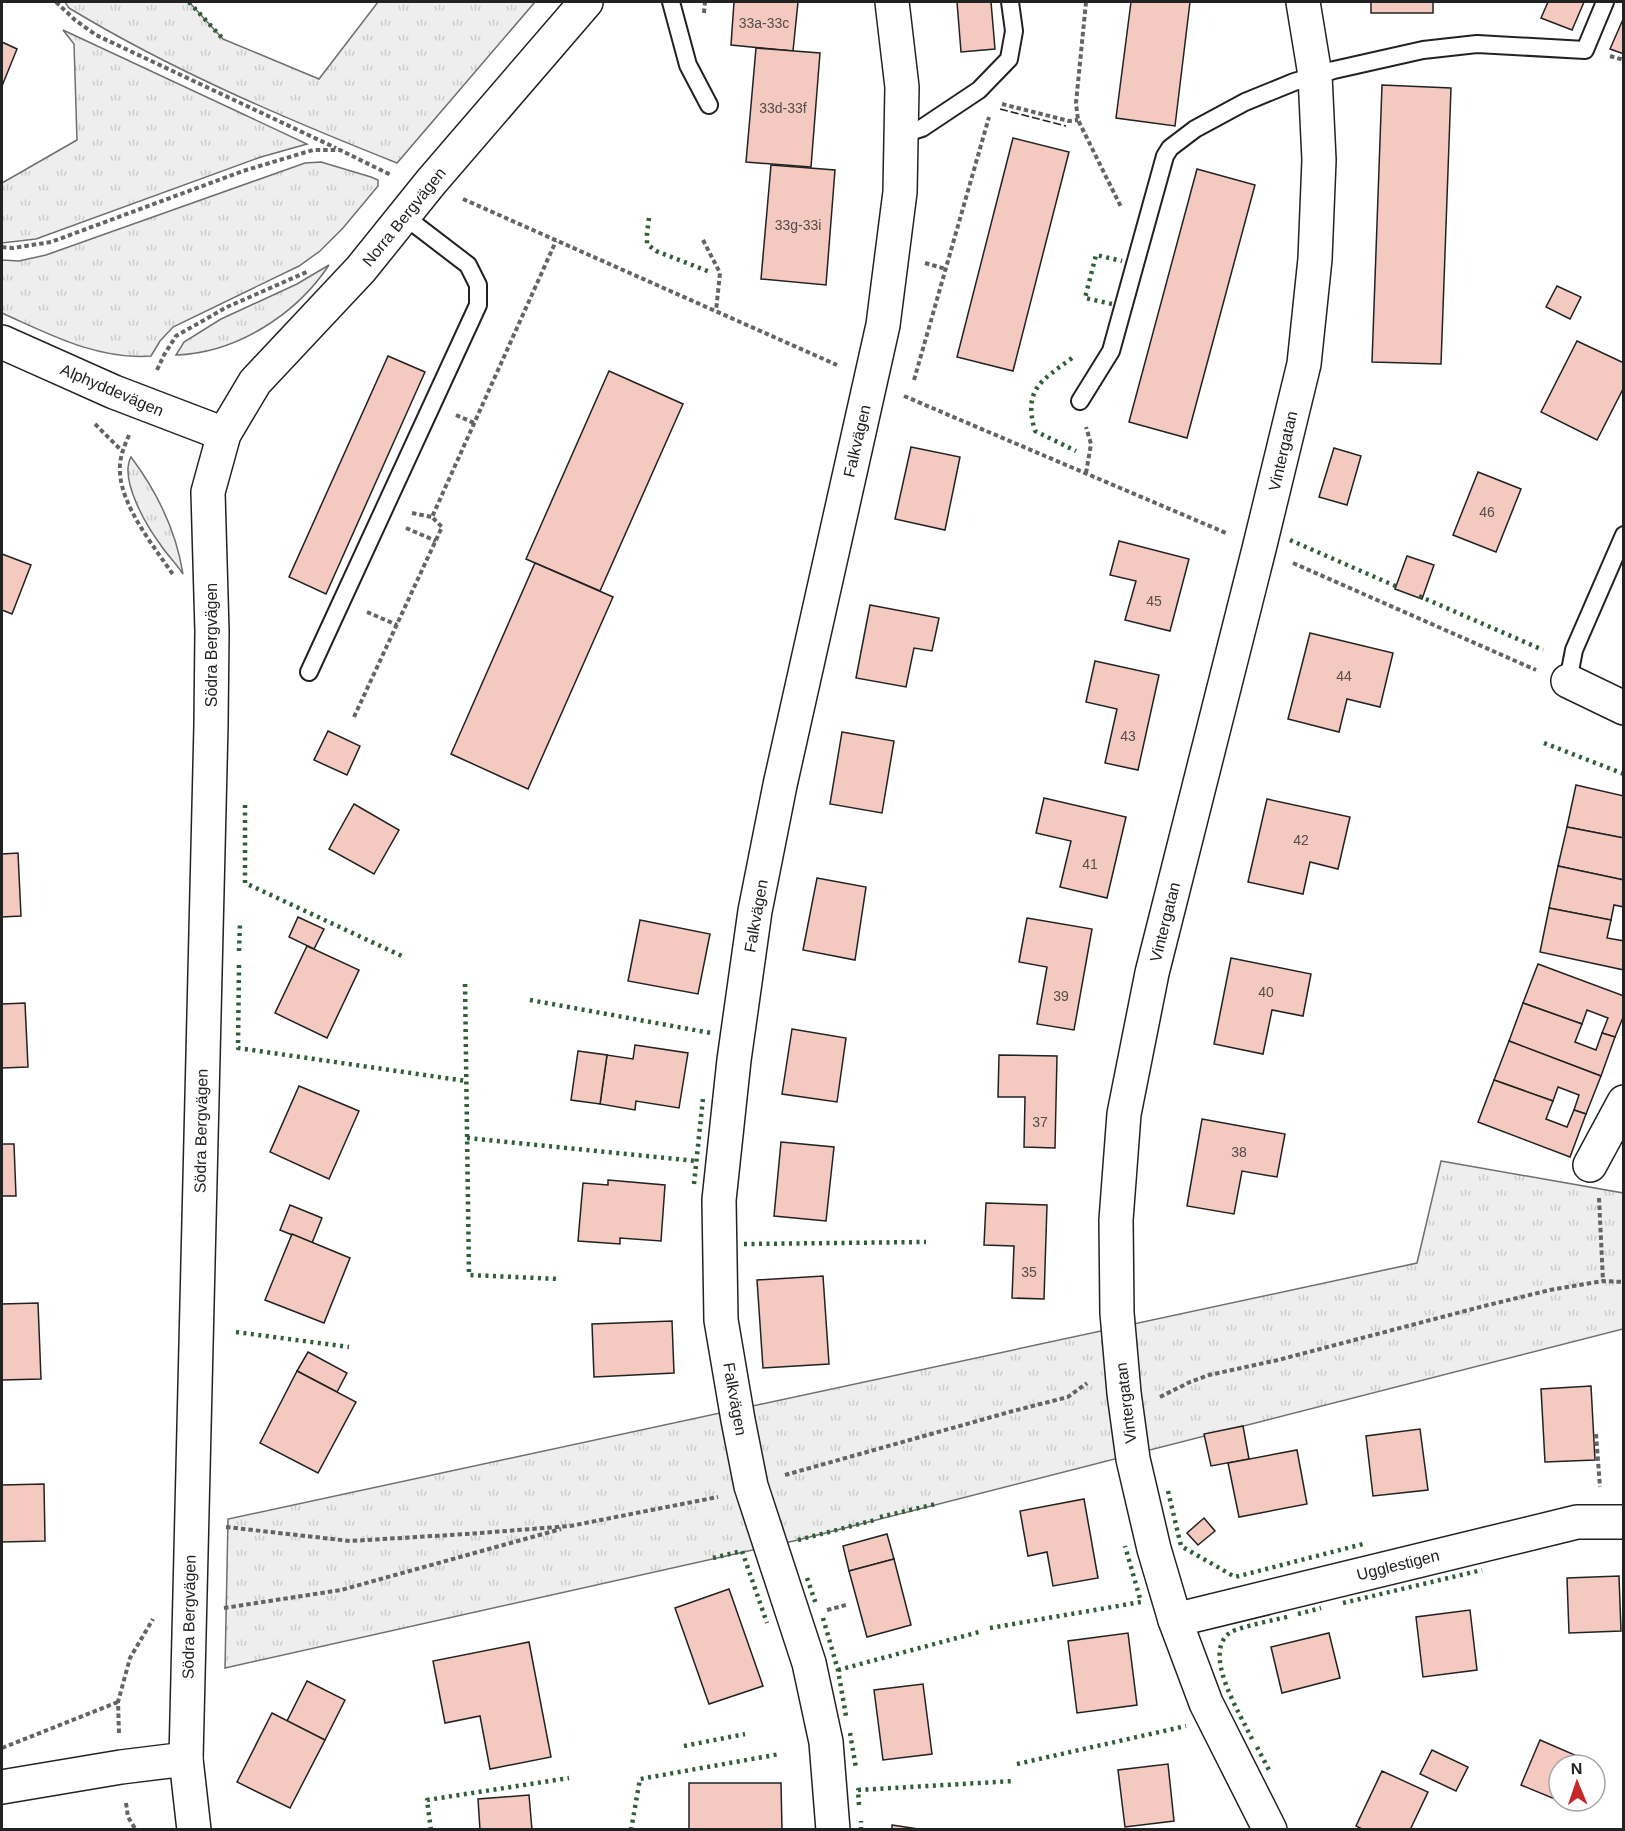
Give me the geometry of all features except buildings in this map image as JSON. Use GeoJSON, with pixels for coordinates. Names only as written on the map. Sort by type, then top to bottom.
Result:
{"type":"FeatureCollection","features":[{"type":"Feature","properties":{"kind":"street","name":"Norra Bergvägen"},"geometry":{"type":"LineString","coordinates":[[224,434],[255,382],[361,269],[586,2]]}},
{"type":"Feature","properties":{"kind":"street","name":"Falkvägen"},"geometry":{"type":"LineString","coordinates":[[833,1830],[826,1742],[809,1663],[751,1486],[738,1420],[721,1320],[719,1200],[734,1060],[755,911],[780,785],[883,325],[900,192],[902,87],[892,2]]}},
{"type":"Feature","properties":{"kind":"street","name":"Vintergatan"},"geometry":{"type":"LineString","coordinates":[[1270,1830],[1206,1703],[1175,1620],[1154,1549],[1133,1459],[1124,1393],[1117,1313],[1116,1220],[1124,1114],[1152,974],[1304,364],[1315,259],[1319,160],[1315,75],[1303,2]]}},
{"type":"Feature","properties":{"kind":"street","name":"Alphyddevägen"},"geometry":{"type":"LineString","coordinates":[[2,342],[114,392],[224,434]]}},
{"type":"Feature","properties":{"kind":"street","name":"Södra Bergvägen"},"geometry":{"type":"LineString","coordinates":[[194,1830],[186,1759],[211,725],[212,631],[208,492],[224,434]]}},
{"type":"Feature","properties":{"kind":"street"},"geometry":{"type":"LineString","coordinates":[[1568,681],[1623,708]]}},
{"type":"Feature","properties":{"kind":"street"},"geometry":{"type":"LineString","coordinates":[[1590,1166],[1623,1102]]}},
{"type":"Feature","properties":{"kind":"street","name":"Ugglestigen"},"geometry":{"type":"LineString","coordinates":[[1175,1620],[1577,1522],[1623,1522]]}},
{"type":"Feature","properties":{"kind":"street"},"geometry":{"type":"LineString","coordinates":[[2,1787],[121,1767],[186,1759]]}},
{"type":"Feature","properties":{"kind":"lane"},"geometry":{"type":"LineString","coordinates":[[671,2],[688,65],[709,105]]}},
{"type":"Feature","properties":{"kind":"lane"},"geometry":{"type":"LineString","coordinates":[[901,135],[922,128],[979,90],[1010,59],[1014,31],[1010,2]]}},
{"type":"Feature","properties":{"kind":"lane"},"geometry":{"type":"LineString","coordinates":[[1080,401],[1111,351],[1165,156],[1170,148],[1195,129],[1245,102],[1315,75],[1423,50],[1477,44],[1585,50],[1605,2]]}},
{"type":"Feature","properties":{"kind":"lane"},"geometry":{"type":"LineString","coordinates":[[309,672],[478,305],[478,285],[468,265],[404,216]]}},
{"type":"Feature","properties":{"kind":"lane"},"geometry":{"type":"LineString","coordinates":[[1568,681],[1575,650],[1623,535]]}},
{"type":"Feature","properties":{"kind":"path"},"geometry":{"type":"LineString","coordinates":[[56,2],[96,35],[394,176],[387,185]]}},
{"type":"Feature","properties":{"kind":"path"},"geometry":{"type":"LineString","coordinates":[[1086,2],[1076,103],[1078,120],[1140,245]]}},
{"type":"Feature","properties":{"kind":"path"},"geometry":{"type":"LineString","coordinates":[[993,102],[1069,121],[1078,120]]}},
{"type":"Feature","properties":{"kind":"path"},"geometry":{"type":"LineString","coordinates":[[914,380],[990,113]]}},
{"type":"Feature","properties":{"kind":"path"},"geometry":{"type":"LineString","coordinates":[[2,247],[13,248],[51,242],[253,167],[313,150],[340,150]]}},
{"type":"Feature","properties":{"kind":"path"},"geometry":{"type":"LineString","coordinates":[[464,200],[871,382],[1225,532],[1538,671],[1568,681]]}},
{"type":"Feature","properties":{"kind":"path"},"geometry":{"type":"LineString","coordinates":[[703,240],[720,273],[716,311]]}},
{"type":"Feature","properties":{"kind":"path"},"geometry":{"type":"LineString","coordinates":[[354,717],[442,527],[432,517],[556,241]]}},
{"type":"Feature","properties":{"kind":"path"},"geometry":{"type":"LineString","coordinates":[[164,355],[176,336],[195,324],[309,270],[316,264]]}},
{"type":"Feature","properties":{"kind":"path"},"geometry":{"type":"LineString","coordinates":[[1080,401],[1091,444],[1086,473]]}},
{"type":"Feature","properties":{"kind":"path"},"geometry":{"type":"LineString","coordinates":[[1590,1166],[1599,1193],[1603,1281]]}},
{"type":"Feature","properties":{"kind":"path"},"geometry":{"type":"LineString","coordinates":[[1155,1399],[1190,1382],[1209,1376],[1550,1290],[1603,1281],[1623,1282]]}},
{"type":"Feature","properties":{"kind":"path"},"geometry":{"type":"LineString","coordinates":[[781,1476],[1068,1397],[1093,1379]]}},
{"type":"Feature","properties":{"kind":"path"},"geometry":{"type":"LineString","coordinates":[[1596,1434],[1600,1491]]}},
{"type":"Feature","properties":{"kind":"path"},"geometry":{"type":"LineString","coordinates":[[213,1610],[341,1590],[570,1526],[718,1497]]}},
{"type":"Feature","properties":{"kind":"path"},"geometry":{"type":"LineString","coordinates":[[223,1527],[350,1541],[570,1526]]}},
{"type":"Feature","properties":{"kind":"path"},"geometry":{"type":"LineString","coordinates":[[2,1748],[118,1702]]}},
{"type":"Feature","properties":{"kind":"path"},"geometry":{"type":"LineString","coordinates":[[128,1817],[136,1830]]}},
{"type":"Feature","properties":{"kind":"green space"},"geometry":{"type":"Polygon","coordinates":[[[65,2],[189,2],[223,39],[319,79],[378,2],[535,2],[397,163],[271,111],[188,73],[108,31],[69,8],[65,2]]]}},
{"type":"Feature","properties":{"kind":"green space"},"geometry":{"type":"Polygon","coordinates":[[[63,30],[307,144],[261,157],[36,239],[2,243],[2,183],[77,140],[74,44],[63,30]]]}},
{"type":"Feature","properties":{"kind":"green space"},"geometry":{"type":"Polygon","coordinates":[[[321,162],[371,177],[378,180],[378,186],[343,228],[320,251],[299,266],[173,327],[160,341],[151,356],[131,356],[93,350],[56,337],[2,313],[2,260],[19,261],[46,255],[305,163],[321,162]]]}},
{"type":"Feature","properties":{"kind":"green space"},"geometry":{"type":"Polygon","coordinates":[[[329,265],[300,300],[263,328],[221,347],[198,353],[176,355],[184,342],[221,319],[297,284],[329,265]]]}},
{"type":"Feature","properties":{"kind":"green space"},"geometry":{"type":"Polygon","coordinates":[[[131,457],[150,484],[171,527],[183,574],[154,536],[136,502],[128,477],[131,457]]]}},
{"type":"Feature","properties":{"kind":"green space"},"geometry":{"type":"Polygon","coordinates":[[[1441,1161],[1623,1193],[1623,1329],[798,1540],[225,1668],[228,1519],[1417,1263],[1441,1161]]]}},
{"type":"Feature","properties":{"kind":"hedge"},"geometry":{"type":"LineString","coordinates":[[189,2],[223,39]]}},
{"type":"Feature","properties":{"kind":"hedge"},"geometry":{"type":"LineString","coordinates":[[649,218],[647,244],[656,251],[710,272]]}},
{"type":"Feature","properties":{"kind":"hedge"},"geometry":{"type":"LineString","coordinates":[[1112,304],[1085,298],[1096,255],[1122,261]]}},
{"type":"Feature","properties":{"kind":"hedge"},"geometry":{"type":"LineString","coordinates":[[1072,358],[1051,373],[1037,387],[1031,405],[1035,431],[1076,451]]}},
{"type":"Feature","properties":{"kind":"hedge"},"geometry":{"type":"LineString","coordinates":[[1290,540],[1400,588]]}},
{"type":"Feature","properties":{"kind":"hedge"},"geometry":{"type":"LineString","coordinates":[[1419,596],[1543,650]]}},
{"type":"Feature","properties":{"kind":"hedge"},"geometry":{"type":"LineString","coordinates":[[1544,743],[1624,774]]}},
{"type":"Feature","properties":{"kind":"hedge"},"geometry":{"type":"LineString","coordinates":[[245,805],[245,883],[404,957]]}},
{"type":"Feature","properties":{"kind":"hedge"},"geometry":{"type":"LineString","coordinates":[[239,951],[240,923]]}},
{"type":"Feature","properties":{"kind":"hedge"},"geometry":{"type":"LineString","coordinates":[[239,965],[238,1048],[466,1081]]}},
{"type":"Feature","properties":{"kind":"hedge"},"geometry":{"type":"LineString","coordinates":[[465,984],[469,1275],[559,1279]]}},
{"type":"Feature","properties":{"kind":"hedge"},"geometry":{"type":"LineString","coordinates":[[530,1000],[711,1033]]}},
{"type":"Feature","properties":{"kind":"hedge"},"geometry":{"type":"LineString","coordinates":[[694,1184],[703,1098]]}},
{"type":"Feature","properties":{"kind":"hedge"},"geometry":{"type":"LineString","coordinates":[[467,1138],[696,1161]]}},
{"type":"Feature","properties":{"kind":"hedge"},"geometry":{"type":"LineString","coordinates":[[744,1244],[926,1242]]}},
{"type":"Feature","properties":{"kind":"hedge"},"geometry":{"type":"LineString","coordinates":[[236,1332],[349,1347]]}},
{"type":"Feature","properties":{"kind":"hedge"},"geometry":{"type":"LineString","coordinates":[[1168,1491],[1181,1546],[1235,1577],[1367,1543]]}},
{"type":"Feature","properties":{"kind":"hedge"},"geometry":{"type":"LineString","coordinates":[[880,1517],[936,1504]]}},
{"type":"Feature","properties":{"kind":"hedge"},"geometry":{"type":"LineString","coordinates":[[798,1540],[875,1520]]}},
{"type":"Feature","properties":{"kind":"hedge"},"geometry":{"type":"LineString","coordinates":[[990,1628],[1141,1602],[1125,1546]]}},
{"type":"Feature","properties":{"kind":"hedge"},"geometry":{"type":"LineString","coordinates":[[713,1558],[742,1551],[767,1623]]}},
{"type":"Feature","properties":{"kind":"hedge"},"geometry":{"type":"LineString","coordinates":[[1343,1603],[1482,1570]]}},
{"type":"Feature","properties":{"kind":"hedge"},"geometry":{"type":"LineString","coordinates":[[807,1578],[816,1604]]}},
{"type":"Feature","properties":{"kind":"hedge"},"geometry":{"type":"LineString","coordinates":[[1298,1614],[1321,1608]]}},
{"type":"Feature","properties":{"kind":"hedge"},"geometry":{"type":"LineString","coordinates":[[1252,1739],[1232,1700],[1221,1668],[1220,1654],[1223,1641],[1235,1630],[1291,1616]]}},
{"type":"Feature","properties":{"kind":"hedge"},"geometry":{"type":"LineString","coordinates":[[823,1618],[838,1670],[846,1716]]}},
{"type":"Feature","properties":{"kind":"hedge"},"geometry":{"type":"LineString","coordinates":[[838,1670],[979,1632]]}},
{"type":"Feature","properties":{"kind":"hedge"},"geometry":{"type":"LineString","coordinates":[[1017,1764],[1186,1726]]}},
{"type":"Feature","properties":{"kind":"hedge"},"geometry":{"type":"LineString","coordinates":[[850,1733],[856,1768]]}},
{"type":"Feature","properties":{"kind":"hedge"},"geometry":{"type":"LineString","coordinates":[[684,1746],[745,1734]]}},
{"type":"Feature","properties":{"kind":"hedge"},"geometry":{"type":"LineString","coordinates":[[1257,1747],[1270,1772]]}},
{"type":"Feature","properties":{"kind":"hedge"},"geometry":{"type":"LineString","coordinates":[[631,1830],[640,1779],[780,1754]]}},
{"type":"Feature","properties":{"kind":"hedge"},"geometry":{"type":"LineString","coordinates":[[431,1830],[427,1800],[569,1778]]}},
{"type":"Feature","properties":{"kind":"hedge"},"geometry":{"type":"LineString","coordinates":[[859,1805],[858,1790],[1014,1781]]}},
{"type":"Feature","properties":{"kind":"hedge"},"geometry":{"type":"LineString","coordinates":[[861,1821],[861,1830]]}},
{"type":"Feature","properties":{"kind":"fence"},"geometry":{"type":"LineString","coordinates":[[1000,109],[1066,126]]}}]}
